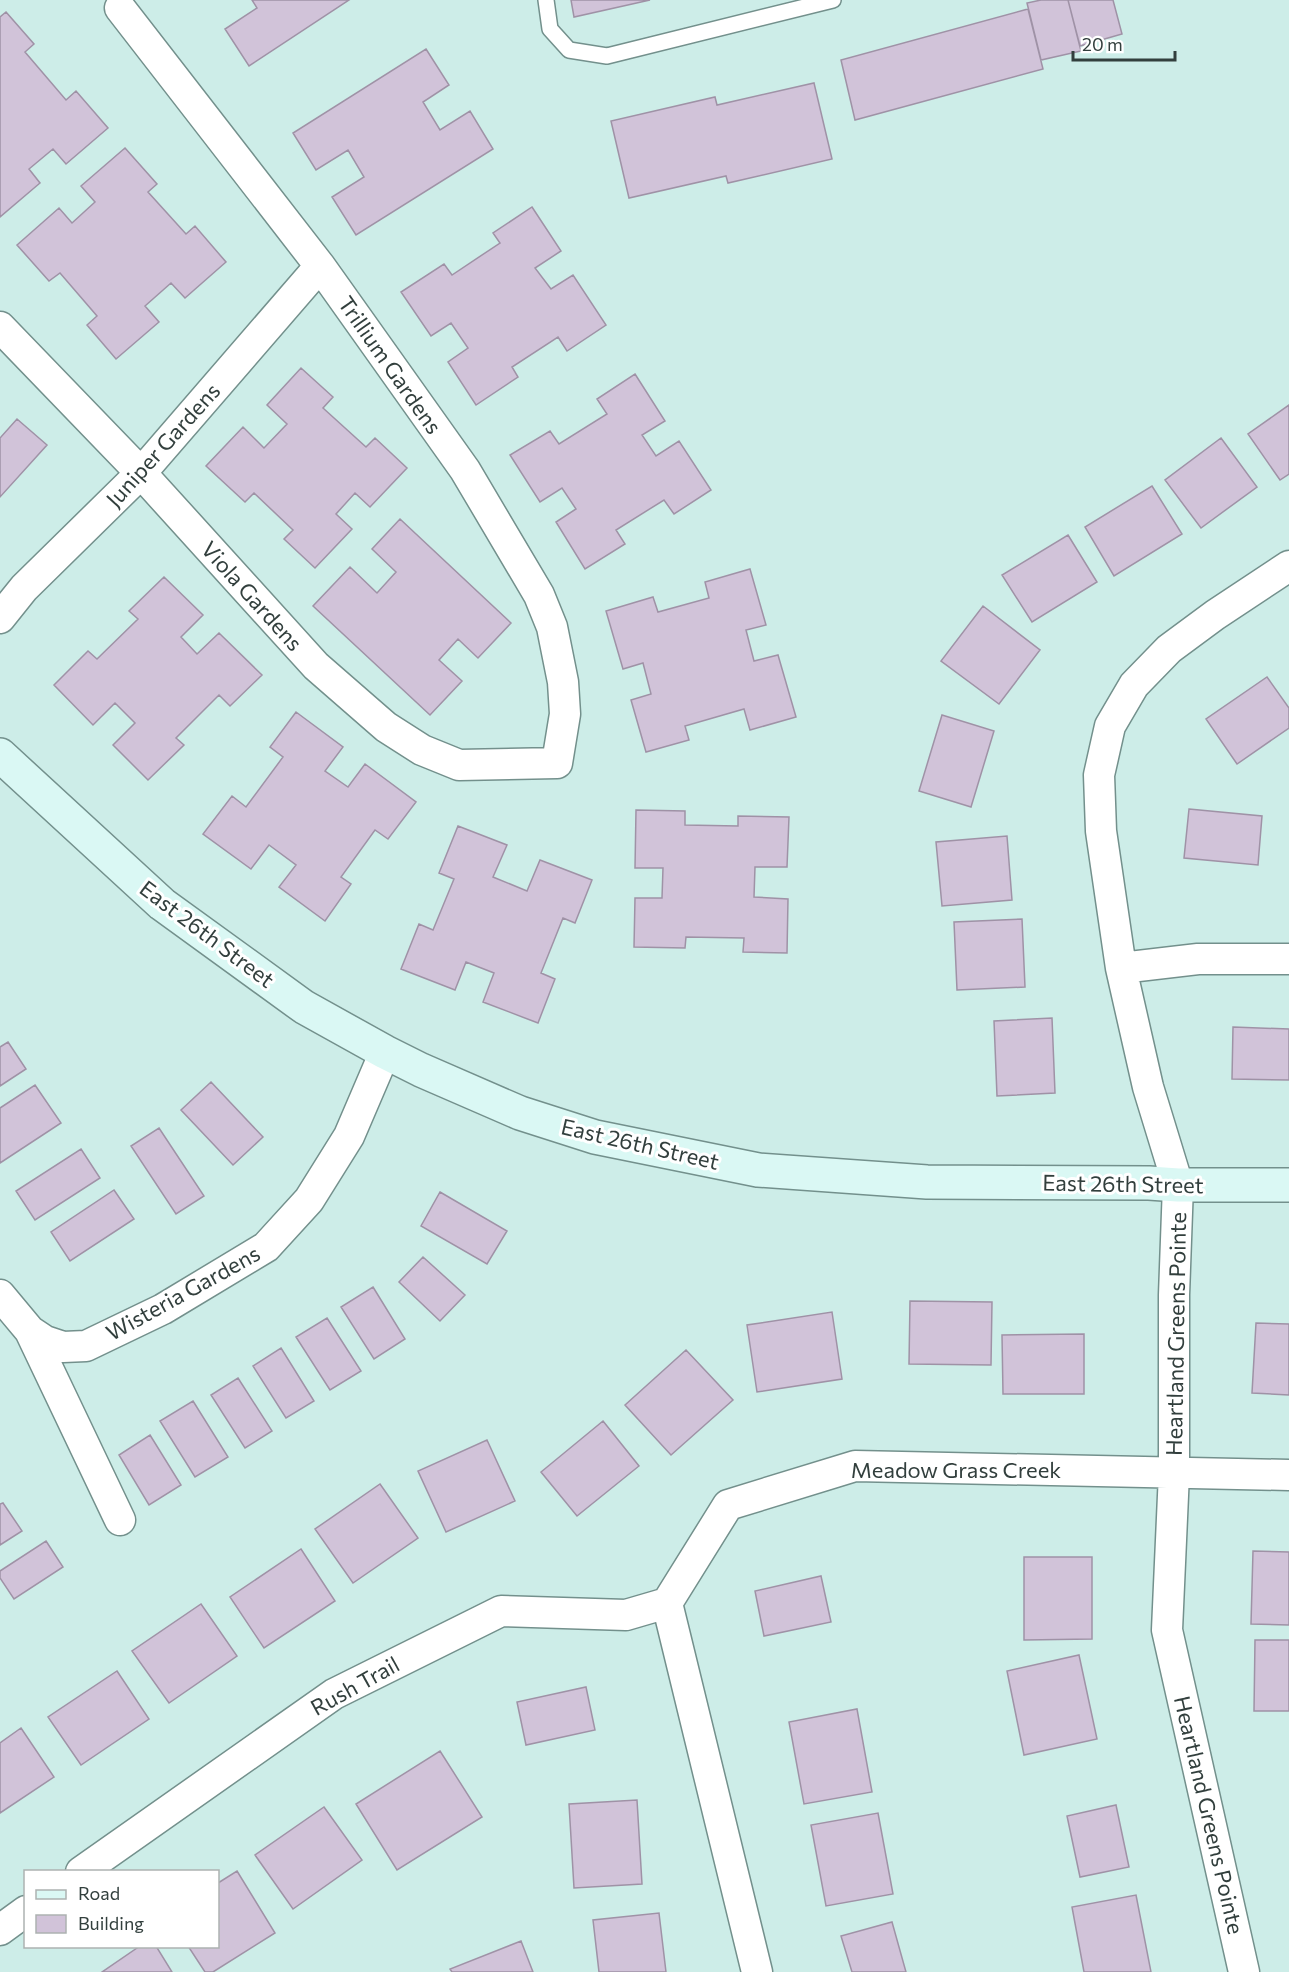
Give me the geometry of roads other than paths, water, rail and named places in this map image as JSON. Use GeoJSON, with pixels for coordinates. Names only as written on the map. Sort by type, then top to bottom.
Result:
{"type":"FeatureCollection","features":[{"type":"Feature","properties":{"kind":"street","name":"Trillium Gardens"},"geometry":{"type":"LineString","coordinates":[[120,8],[320,266],[465,470],[539,595],[552,627],[563,681],[565,714],[557,763]]}},
{"type":"Feature","properties":{"kind":"street","name":"Juniper Gardens"},"geometry":{"type":"LineString","coordinates":[[0,618],[24,588],[141,473],[320,266]]}},
{"type":"Feature","properties":{"kind":"street","name":"Viola Gardens"},"geometry":{"type":"LineString","coordinates":[[0,327],[141,473],[316,666],[386,728],[422,750],[459,765],[557,763]]}},
{"type":"Feature","properties":{"kind":"street","name":"Heartland Greens Pointe"},"geometry":{"type":"LineString","coordinates":[[1244,1972],[1167,1630],[1174,1473],[1174,1295],[1178,1185],[1148,1087],[1121,968],[1101,831],[1099,775],[1110,726],[1134,685],[1169,649],[1289,566]]}},
{"type":"Feature","properties":{"kind":"street","name":"East 26th Street"},"geometry":{"type":"LineString","coordinates":[[0,755],[162,904],[303,1006],[384,1052],[520,1113],[595,1137],[758,1170],[927,1182],[1289,1185]]}},
{"type":"Feature","properties":{"kind":"street"},"geometry":{"type":"LineString","coordinates":[[1121,968],[1198,959],[1289,958]]}},
{"type":"Feature","properties":{"kind":"street","name":"Wisteria Gardens"},"geometry":{"type":"LineString","coordinates":[[0,1295],[30,1331],[45,1341],[63,1347],[86,1346],[163,1310],[266,1247],[309,1200],[349,1136],[384,1052]]}},
{"type":"Feature","properties":{"kind":"street"},"geometry":{"type":"LineString","coordinates":[[30,1331],[120,1520]]}},
{"type":"Feature","properties":{"kind":"street","name":"Meadow Grass Creek"},"geometry":{"type":"LineString","coordinates":[[667,1603],[728,1505],[855,1466],[1289,1475]]}},
{"type":"Feature","properties":{"kind":"street"},"geometry":{"type":"LineString","coordinates":[[667,1603],[757,1972]]}},
{"type":"Feature","properties":{"kind":"street","name":"Rush Trail"},"geometry":{"type":"LineString","coordinates":[[84,1870],[334,1694],[501,1611],[626,1615],[667,1603]]}},
{"type":"Feature","properties":{"kind":"street"},"geometry":{"type":"LineString","coordinates":[[0,1930],[24,1912]]}},
{"type":"Feature","properties":{"kind":"lane"},"geometry":{"type":"LineString","coordinates":[[546,0],[550,29],[569,50],[607,56],[832,0]]}}]}
